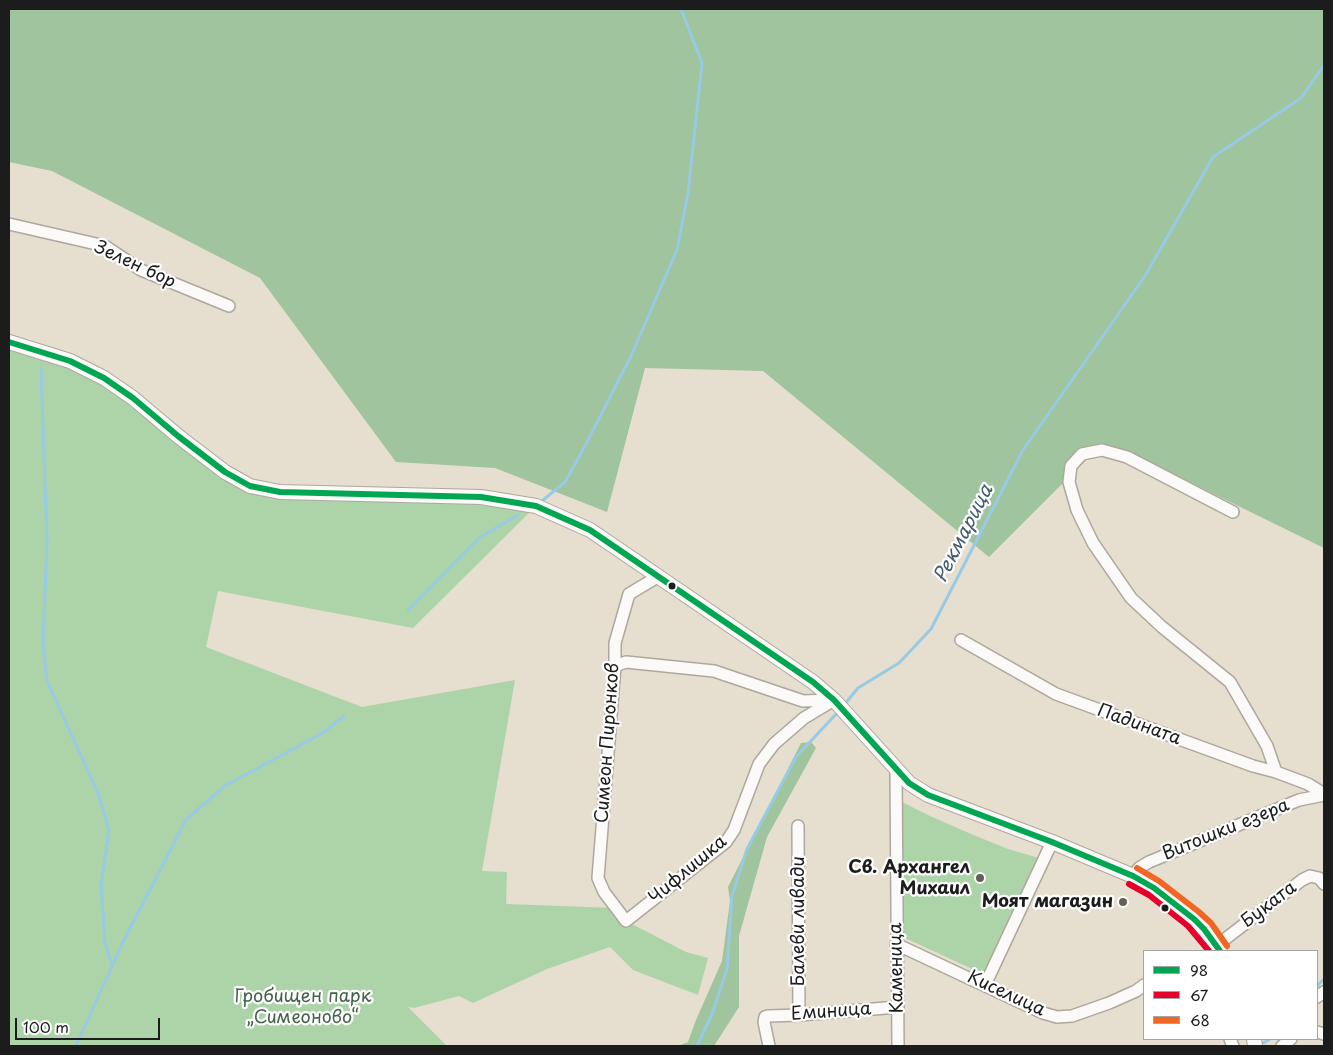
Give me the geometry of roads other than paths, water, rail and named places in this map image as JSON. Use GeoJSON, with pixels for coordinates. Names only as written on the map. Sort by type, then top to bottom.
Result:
{"type":"FeatureCollection","features":[{"type":"Feature","properties":{"kind":"street","name":"Зелен бор"},"geometry":{"type":"LineString","coordinates":[[9,224],[105,246],[142,270],[229,306]]}},
{"type":"Feature","properties":{"kind":"street"},"geometry":{"type":"LineString","coordinates":[[9,342],[70,361],[104,378],[133,398],[225,472],[250,486],[280,492],[481,497],[536,506],[590,530],[813,682],[910,783],[928,794],[1133,876],[1182,908],[1204,930],[1218,948]]}},
{"type":"Feature","properties":{"kind":"street"},"geometry":{"type":"LineString","coordinates":[[1233,512],[1127,457],[1102,450],[1082,454],[1071,466],[1069,482],[1077,510],[1093,543],[1131,598],[1162,627],[1230,682],[1266,746],[1276,772]]}},
{"type":"Feature","properties":{"kind":"street","name":"Симеон Пиронков"},"geometry":{"type":"LineString","coordinates":[[626,921],[604,892],[598,878],[615,666],[615,643],[629,594],[659,576]]}},
{"type":"Feature","properties":{"kind":"street","name":"Падината"},"geometry":{"type":"LineString","coordinates":[[961,640],[1056,694],[1253,766],[1276,772],[1308,784],[1324,794]]}},
{"type":"Feature","properties":{"kind":"street"},"geometry":{"type":"LineString","coordinates":[[615,666],[626,662],[714,671],[803,701],[838,706]]}},
{"type":"Feature","properties":{"kind":"street","name":"Чифлишка"},"geometry":{"type":"LineString","coordinates":[[626,921],[726,842],[734,830],[759,764],[774,744],[797,725],[838,706]]}},
{"type":"Feature","properties":{"kind":"street","name":"Каменица"},"geometry":{"type":"LineString","coordinates":[[896,770],[898,1046]]}},
{"type":"Feature","properties":{"kind":"street","name":"Витошки езера"},"geometry":{"type":"LineString","coordinates":[[1133,876],[1139,868],[1149,862],[1299,800],[1324,794]]}},
{"type":"Feature","properties":{"kind":"street","name":"Балеви ливади"},"geometry":{"type":"LineString","coordinates":[[798,826],[799,1015]]}},
{"type":"Feature","properties":{"kind":"street"},"geometry":{"type":"LineString","coordinates":[[985,985],[1052,842]]}},
{"type":"Feature","properties":{"kind":"street","name":"Буката"},"geometry":{"type":"LineString","coordinates":[[1218,948],[1302,880],[1310,876],[1319,878],[1324,884]]}},
{"type":"Feature","properties":{"kind":"street","name":"Киселица"},"geometry":{"type":"LineString","coordinates":[[896,944],[1043,1013],[1057,1017],[1072,1016],[1109,1003],[1136,991],[1143,986]]}},
{"type":"Feature","properties":{"kind":"street","name":"Еминица"},"geometry":{"type":"LineString","coordinates":[[769,1046],[765,1017],[898,1007]]}},
{"type":"Feature","properties":{"kind":"waterway"},"geometry":{"type":"LineString","coordinates":[[543,500],[565,482],[587,442],[631,356],[677,250],[688,193],[702,63],[681,9]]}},
{"type":"Feature","properties":{"kind":"waterway","name":"Рекмарица"},"geometry":{"type":"LineString","coordinates":[[844,705],[858,688],[899,663],[931,629],[1023,450],[1145,276],[1213,157],[1301,98],[1324,65]]}},
{"type":"Feature","properties":{"kind":"waterway"},"geometry":{"type":"LineString","coordinates":[[41,369],[47,540],[43,645],[47,681],[98,793],[109,831],[101,885],[105,942],[112,966]]}},
{"type":"Feature","properties":{"kind":"waterway"},"geometry":{"type":"LineString","coordinates":[[408,610],[479,538],[518,515]]}},
{"type":"Feature","properties":{"kind":"waterway","name":"Рекмарица"},"geometry":{"type":"LineString","coordinates":[[697,1046],[712,1014],[727,969],[732,896],[747,849],[796,757],[838,712]]}},
{"type":"Feature","properties":{"kind":"waterway"},"geometry":{"type":"LineString","coordinates":[[76,1046],[123,942],[186,820],[226,785],[321,734],[344,716]]}},
{"type":"Feature","properties":{"kind":"waterway"},"geometry":{"type":"LineString","coordinates":[[1318,985],[1324,979]]}},
{"type":"Feature","properties":{"kind":"waterway"},"geometry":{"type":"LineString","coordinates":[[1260,1045],[1268,1040]]}},
{"type":"Feature","properties":{"kind":"place","name":"Св. Архангел Михаил"},"geometry":{"type":"Point","coordinates":[980,878]}},
{"type":"Feature","properties":{"kind":"place","name":"Моят магазин"},"geometry":{"type":"Point","coordinates":[1123,902]}},
{"type":"Feature","properties":{"kind":"park label","name":"Гробищен парк „Симеоново“"},"geometry":{"type":"Point","coordinates":[303,1007]}}]}
